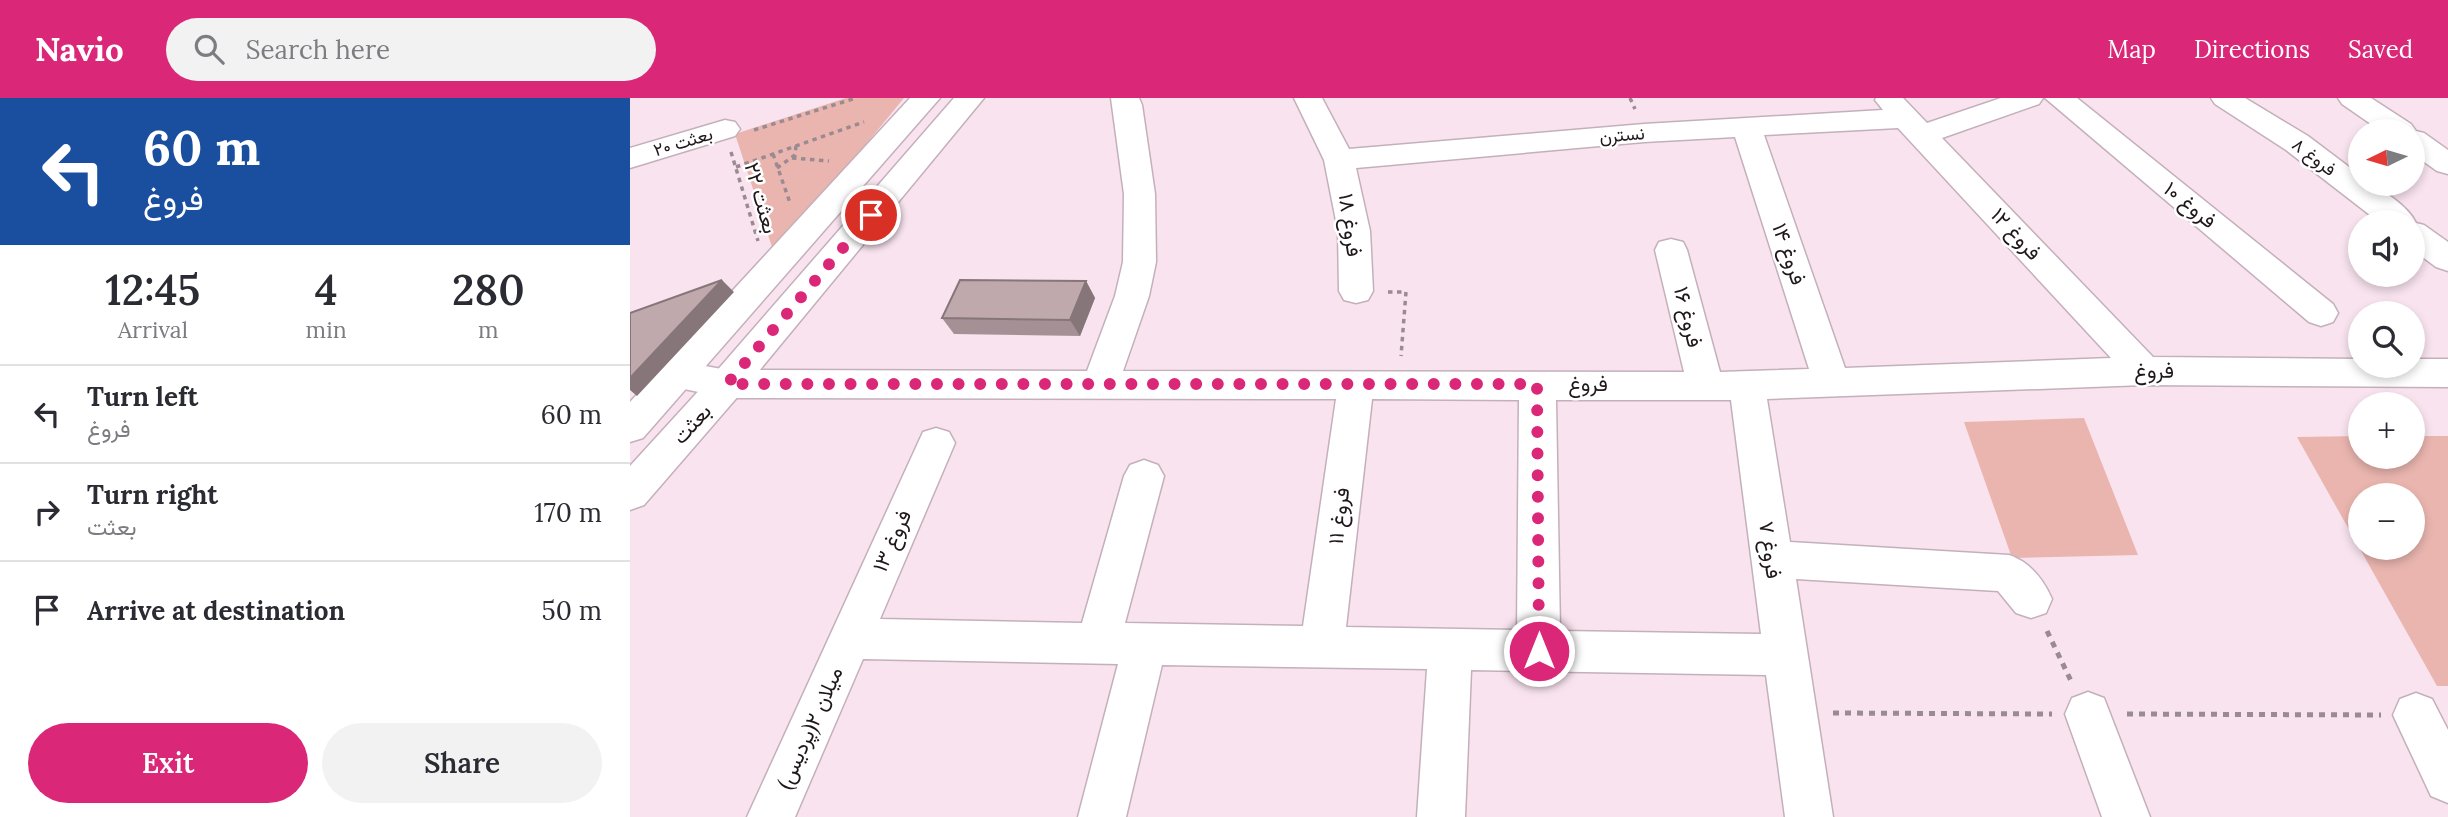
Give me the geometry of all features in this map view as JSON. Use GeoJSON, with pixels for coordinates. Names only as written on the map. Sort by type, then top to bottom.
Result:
{"type":"FeatureCollection","features":[{"type":"Feature","properties":{"kind":"street","name":"بعثت"},"geometry":{"type":"LineString","coordinates":[[630,493],[727,384],[970,98]]}},
{"type":"Feature","properties":{"kind":"street"},"geometry":{"type":"LineString","coordinates":[[1100,384],[1136,281],[1140,233],[1136,166],[1125,98]]}},
{"type":"Feature","properties":{"kind":"street","name":"فروغ ۱۸"},"geometry":{"type":"LineString","coordinates":[[1308,98],[1339,160],[1354,231],[1356,291]]}},
{"type":"Feature","properties":{"kind":"street","name":"نسترن"},"geometry":{"type":"LineString","coordinates":[[1339,160],[1746,126],[1905,117],[2029,98]]}},
{"type":"Feature","properties":{"kind":"street","name":"فروغ ۱۰"},"geometry":{"type":"LineString","coordinates":[[2059,98],[2321,313]]}},
{"type":"Feature","properties":{"kind":"street","name":"فروغ ۸"},"geometry":{"type":"LineString","coordinates":[[2225,98],[2297,144],[2384,210]]}},
{"type":"Feature","properties":{"kind":"street"},"geometry":{"type":"LineString","coordinates":[[2352,98],[2383,119]]}},
{"type":"Feature","properties":{"kind":"street","name":"بعثت"},"geometry":{"type":"LineString","coordinates":[[630,427],[925,100]]}},
{"type":"Feature","properties":{"kind":"street","name":"فروغ ۱۲"},"geometry":{"type":"LineString","coordinates":[[1905,117],[2144,371]]}},
{"type":"Feature","properties":{"kind":"street","name":"فروغ ۱۴"},"geometry":{"type":"LineString","coordinates":[[1746,126],[1832,383]]}},
{"type":"Feature","properties":{"kind":"street","name":"بعثت ۲۰"},"geometry":{"type":"LineString","coordinates":[[630,158],[725,129]]}},
{"type":"Feature","properties":{"kind":"street"},"geometry":{"type":"LineString","coordinates":[[2426,149],[2448,164]]}},
{"type":"Feature","properties":{"kind":"street"},"geometry":{"type":"LineString","coordinates":[[2425,242],[2448,259]]}},
{"type":"Feature","properties":{"kind":"street","name":"فروغ ۱۶"},"geometry":{"type":"LineString","coordinates":[[1671,250],[1705,384]]}},
{"type":"Feature","properties":{"kind":"street","name":"فروغ"},"geometry":{"type":"LineString","coordinates":[[678,375],[727,384],[1747,386],[2144,371],[2448,373]]}},
{"type":"Feature","properties":{"kind":"street","name":"فروغ ۱۱"},"geometry":{"type":"LineString","coordinates":[[1322,647],[1356,384]]}},
{"type":"Feature","properties":{"kind":"street"},"geometry":{"type":"LineString","coordinates":[[1537,384],[1539,651]]}},
{"type":"Feature","properties":{"kind":"street","name":"فروغ ۷"},"geometry":{"type":"LineString","coordinates":[[1747,386],[1810,817]]}},
{"type":"Feature","properties":{"kind":"street","name":"فروغ ۱۳"},"geometry":{"type":"LineString","coordinates":[[849,639],[936,443]]}},
{"type":"Feature","properties":{"kind":"street"},"geometry":{"type":"LineString","coordinates":[[1098,643],[1144,475]]}},
{"type":"Feature","properties":{"kind":"street"},"geometry":{"type":"LineString","coordinates":[[1772,559],[2009,573],[2031,599]]}},
{"type":"Feature","properties":{"kind":"street"},"geometry":{"type":"LineString","coordinates":[[849,639],[1786,655]]}},
{"type":"Feature","properties":{"kind":"street","name":"میلان ۲(پردیس)"},"geometry":{"type":"LineString","coordinates":[[771,817],[849,639]]}},
{"type":"Feature","properties":{"kind":"street"},"geometry":{"type":"LineString","coordinates":[[1102,817],[1145,644]]}},
{"type":"Feature","properties":{"kind":"street"},"geometry":{"type":"LineString","coordinates":[[1441,817],[1450,649]]}},
{"type":"Feature","properties":{"kind":"street"},"geometry":{"type":"LineString","coordinates":[[2088,714],[2126,817]]}},
{"type":"Feature","properties":{"kind":"street"},"geometry":{"type":"LineString","coordinates":[[2416,715],[2448,779]]}},
{"type":"Feature","properties":{"kind":"path","name":"بعثت ۲۰"},"geometry":{"type":"LineString","coordinates":[[725,129],[758,130],[856,98]]}},
{"type":"Feature","properties":{"kind":"path"},"geometry":{"type":"LineString","coordinates":[[736,167],[925,100]]}},
{"type":"Feature","properties":{"kind":"path","name":"بعثت ۲۲"},"geometry":{"type":"LineString","coordinates":[[725,129],[768,275]]}},
{"type":"Feature","properties":{"kind":"path"},"geometry":{"type":"LineString","coordinates":[[777,168],[795,155],[796,146]]}},
{"type":"Feature","properties":{"kind":"path"},"geometry":{"type":"LineString","coordinates":[[773,154],[802,237]]}},
{"type":"Feature","properties":{"kind":"path"},"geometry":{"type":"LineString","coordinates":[[1399,384],[1406,292]]}},
{"type":"Feature","properties":{"kind":"path"},"geometry":{"type":"LineString","coordinates":[[2031,599],[2088,714]]}},
{"type":"Feature","properties":{"kind":"shaded area"},"geometry":{"type":"Polygon","coordinates":[[[846,98],[904,98],[784,244],[773,250],[735,134],[846,98]]]}},
{"type":"Feature","properties":{"kind":"shaded area"},"geometry":{"type":"Polygon","coordinates":[[[2084,418],[2138,555],[2012,558],[1964,422],[2084,418]]]}},
{"type":"Feature","properties":{"kind":"shaded area"},"geometry":{"type":"Polygon","coordinates":[[[2348,436],[2348,469],[2425,469],[2425,436],[2448,436],[2448,686],[2437,686],[2366,560],[2425,560],[2425,483],[2348,483],[2348,528],[2297,437],[2348,436]]]}},
{"type":"Feature","properties":{"kind":"building"},"geometry":{"type":"Polygon","coordinates":[[[722,280],[630,378],[630,313],[722,280]]]}},
{"type":"Feature","properties":{"kind":"building"},"geometry":{"type":"Polygon","coordinates":[[[960,280],[1086,281],[1070,320],[942,318],[960,280]]]}},
{"type":"Feature","properties":{"kind":"route"},"geometry":{"type":"LineString","coordinates":[[871,215],[727,384],[1537,384],[1539,651]]}}]}
